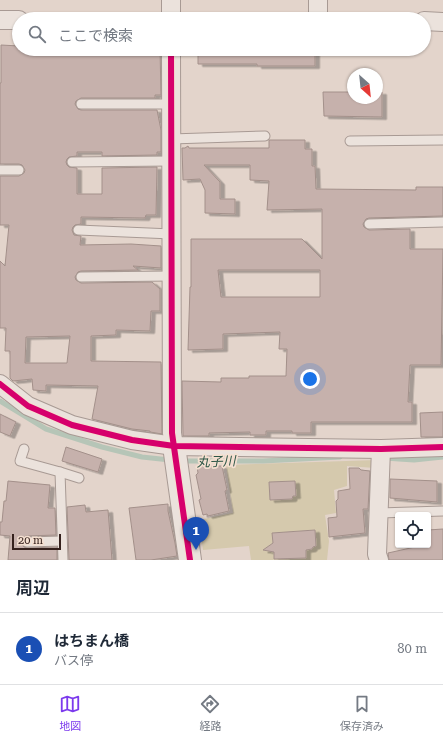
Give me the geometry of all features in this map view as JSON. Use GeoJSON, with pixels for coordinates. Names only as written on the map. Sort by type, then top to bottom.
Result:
{"type":"FeatureCollection","features":[{"type":"Feature","properties":{"kind":"street"},"geometry":{"type":"LineString","coordinates":[[171,0],[171,12]]}},
{"type":"Feature","properties":{"kind":"street"},"geometry":{"type":"LineString","coordinates":[[318,0],[318,12]]}},
{"type":"Feature","properties":{"kind":"street"},"geometry":{"type":"LineString","coordinates":[[0,20],[12,20]]}},
{"type":"Feature","properties":{"kind":"street"},"geometry":{"type":"LineString","coordinates":[[431,21],[443,22]]}},
{"type":"Feature","properties":{"kind":"street"},"geometry":{"type":"LineString","coordinates":[[171,56],[172,433],[190,560]]}},
{"type":"Feature","properties":{"kind":"street"},"geometry":{"type":"LineString","coordinates":[[0,384],[28,406],[72,425],[132,440],[175,455],[381,453],[443,447]]}},
{"type":"Feature","properties":{"kind":"street"},"geometry":{"type":"LineString","coordinates":[[379,560],[377,554],[381,453]]}},
{"type":"Feature","properties":{"kind":"lane"},"geometry":{"type":"LineString","coordinates":[[81,104],[171,104]]}},
{"type":"Feature","properties":{"kind":"lane"},"geometry":{"type":"LineString","coordinates":[[171,139],[264,136]]}},
{"type":"Feature","properties":{"kind":"lane"},"geometry":{"type":"LineString","coordinates":[[350,141],[443,140]]}},
{"type":"Feature","properties":{"kind":"lane"},"geometry":{"type":"LineString","coordinates":[[72,162],[171,162]]}},
{"type":"Feature","properties":{"kind":"lane"},"geometry":{"type":"LineString","coordinates":[[0,170],[19,170]]}},
{"type":"Feature","properties":{"kind":"lane"},"geometry":{"type":"LineString","coordinates":[[369,224],[443,222]]}},
{"type":"Feature","properties":{"kind":"lane"},"geometry":{"type":"LineString","coordinates":[[78,230],[172,234]]}},
{"type":"Feature","properties":{"kind":"lane"},"geometry":{"type":"LineString","coordinates":[[81,277],[172,276]]}},
{"type":"Feature","properties":{"kind":"lane"},"geometry":{"type":"LineString","coordinates":[[24,449],[20,461],[79,478]]}},
{"type":"Feature","properties":{"kind":"lane"},"geometry":{"type":"LineString","coordinates":[[60,472],[63,560]]}},
{"type":"Feature","properties":{"kind":"lane"},"geometry":{"type":"LineString","coordinates":[[379,514],[443,511]]}},
{"type":"Feature","properties":{"kind":"lane"},"geometry":{"type":"LineString","coordinates":[[27,542],[62,541]]}},
{"type":"Feature","properties":{"kind":"shaded area"},"geometry":{"type":"Polygon","coordinates":[[[377,460],[375,468],[347,466],[347,486],[334,490],[336,513],[325,515],[329,541],[327,560],[251,560],[249,546],[203,550],[199,520],[233,513],[226,465],[377,460]],[[295,481],[269,482],[270,500],[292,499],[293,496],[296,496],[295,481]],[[315,530],[273,533],[273,543],[270,545],[271,552],[274,552],[275,559],[305,558],[306,550],[312,549],[316,546],[315,530]]]}},
{"type":"Feature","properties":{"kind":"building"},"geometry":{"type":"Polygon","coordinates":[[[1,45],[12,46],[12,56],[160,56],[161,95],[155,95],[155,98],[81,98],[76,101],[75,104],[78,109],[81,110],[157,110],[161,130],[161,152],[157,152],[157,155],[102,156],[102,152],[77,152],[77,156],[69,157],[66,162],[69,167],[77,168],[77,194],[102,194],[102,168],[157,167],[156,215],[146,215],[145,218],[81,217],[81,224],[75,225],[72,230],[74,235],[81,236],[80,245],[131,244],[161,246],[161,268],[133,266],[138,270],[81,271],[78,272],[75,277],[76,280],[81,283],[152,282],[160,289],[160,311],[151,311],[150,331],[116,330],[116,335],[91,336],[91,361],[161,362],[162,434],[132,429],[92,419],[98,386],[46,385],[46,391],[33,390],[32,379],[13,381],[10,378],[10,351],[5,351],[6,328],[0,328],[0,261],[5,266],[9,225],[0,225],[0,176],[19,176],[24,173],[25,170],[22,165],[19,164],[0,164],[1,45]],[[70,336],[26,337],[25,363],[67,363],[70,336]]]}},
{"type":"Feature","properties":{"kind":"building"},"geometry":{"type":"Polygon","coordinates":[[[198,56],[315,56],[315,66],[198,64],[198,56]]]}},
{"type":"Feature","properties":{"kind":"building"},"geometry":{"type":"Polygon","coordinates":[[[323,92],[347,92],[347,104],[382,104],[382,117],[324,116],[323,92]]]}},
{"type":"Feature","properties":{"kind":"building"},"geometry":{"type":"Polygon","coordinates":[[[269,140],[305,140],[305,149],[312,149],[312,166],[315,166],[316,189],[416,190],[416,187],[443,187],[443,216],[369,218],[366,219],[363,224],[364,227],[369,230],[410,229],[410,249],[443,249],[441,365],[410,365],[408,402],[412,402],[412,422],[311,422],[311,433],[266,431],[266,435],[250,435],[250,432],[209,433],[209,436],[183,436],[182,381],[221,382],[221,378],[286,376],[287,349],[279,349],[280,332],[223,334],[223,349],[188,350],[191,287],[191,239],[302,239],[322,259],[322,209],[267,210],[269,181],[250,180],[250,165],[204,165],[220,182],[220,199],[235,199],[235,214],[205,213],[205,190],[200,179],[183,180],[182,148],[188,146],[189,148],[269,148],[269,140]],[[218,270],[221,297],[320,297],[320,270],[218,270]]]}},
{"type":"Feature","properties":{"kind":"building"},"geometry":{"type":"Polygon","coordinates":[[[443,412],[443,437],[421,437],[420,413],[443,412]]]}},
{"type":"Feature","properties":{"kind":"building"},"geometry":{"type":"Polygon","coordinates":[[[0,414],[16,422],[10,436],[0,432],[0,414]]]}},
{"type":"Feature","properties":{"kind":"building"},"geometry":{"type":"Polygon","coordinates":[[[66,447],[102,459],[98,472],[62,461],[66,447]]]}},
{"type":"Feature","properties":{"kind":"building"},"geometry":{"type":"Polygon","coordinates":[[[197,466],[222,466],[227,490],[225,491],[229,511],[208,516],[207,514],[203,515],[199,500],[201,499],[196,475],[198,473],[197,466]]]}},
{"type":"Feature","properties":{"kind":"building"},"geometry":{"type":"Polygon","coordinates":[[[349,468],[359,468],[361,470],[370,471],[368,509],[363,509],[365,533],[329,537],[328,518],[337,517],[336,501],[338,499],[338,491],[350,489],[349,468]]]}},
{"type":"Feature","properties":{"kind":"building"},"geometry":{"type":"Polygon","coordinates":[[[390,479],[437,481],[437,502],[390,498],[390,479]]]}},
{"type":"Feature","properties":{"kind":"building"},"geometry":{"type":"Polygon","coordinates":[[[8,481],[50,485],[48,508],[55,508],[56,535],[26,536],[22,539],[21,543],[27,548],[57,547],[57,560],[8,560],[10,536],[0,535],[0,522],[2,522],[8,481]]]}},
{"type":"Feature","properties":{"kind":"building"},"geometry":{"type":"Polygon","coordinates":[[[295,481],[296,496],[293,496],[292,499],[270,500],[269,482],[295,481]]]}},
{"type":"Feature","properties":{"kind":"building"},"geometry":{"type":"Polygon","coordinates":[[[168,504],[177,556],[151,560],[136,560],[129,508],[168,504]]]}},
{"type":"Feature","properties":{"kind":"building"},"geometry":{"type":"Polygon","coordinates":[[[85,505],[86,512],[108,510],[112,560],[69,560],[67,507],[85,505]]]}},
{"type":"Feature","properties":{"kind":"building"},"geometry":{"type":"Polygon","coordinates":[[[443,529],[443,560],[389,560],[388,553],[410,548],[431,548],[431,530],[443,529]]]}},
{"type":"Feature","properties":{"kind":"building"},"geometry":{"type":"Polygon","coordinates":[[[315,530],[316,546],[312,549],[306,550],[306,558],[274,559],[274,552],[263,550],[273,543],[272,533],[315,530]]]}},
{"type":"Feature","properties":{"kind":"waterway","name":"丸子川"},"geometry":{"type":"LineString","coordinates":[[0,401],[46,429],[102,447],[142,457],[170,460]]}},
{"type":"Feature","properties":{"kind":"waterway","name":"丸子川"},"geometry":{"type":"LineString","coordinates":[[180,461],[263,461],[340,457]]}},
{"type":"Feature","properties":{"kind":"waterway","name":"丸子川"},"geometry":{"type":"LineString","coordinates":[[384,458],[414,460],[443,457]]}},
{"type":"Feature","properties":{"kind":"cycle path"},"geometry":{"type":"LineString","coordinates":[[171,56],[172,433],[190,560]]}},
{"type":"Feature","properties":{"kind":"cycle path"},"geometry":{"type":"LineString","coordinates":[[0,384],[28,406],[72,425],[132,440],[174,446],[381,449],[443,447]]}},
{"type":"Feature","properties":{"kind":"place","name":"はちまん橋"},"geometry":{"type":"Point","coordinates":[196,550]}}]}
